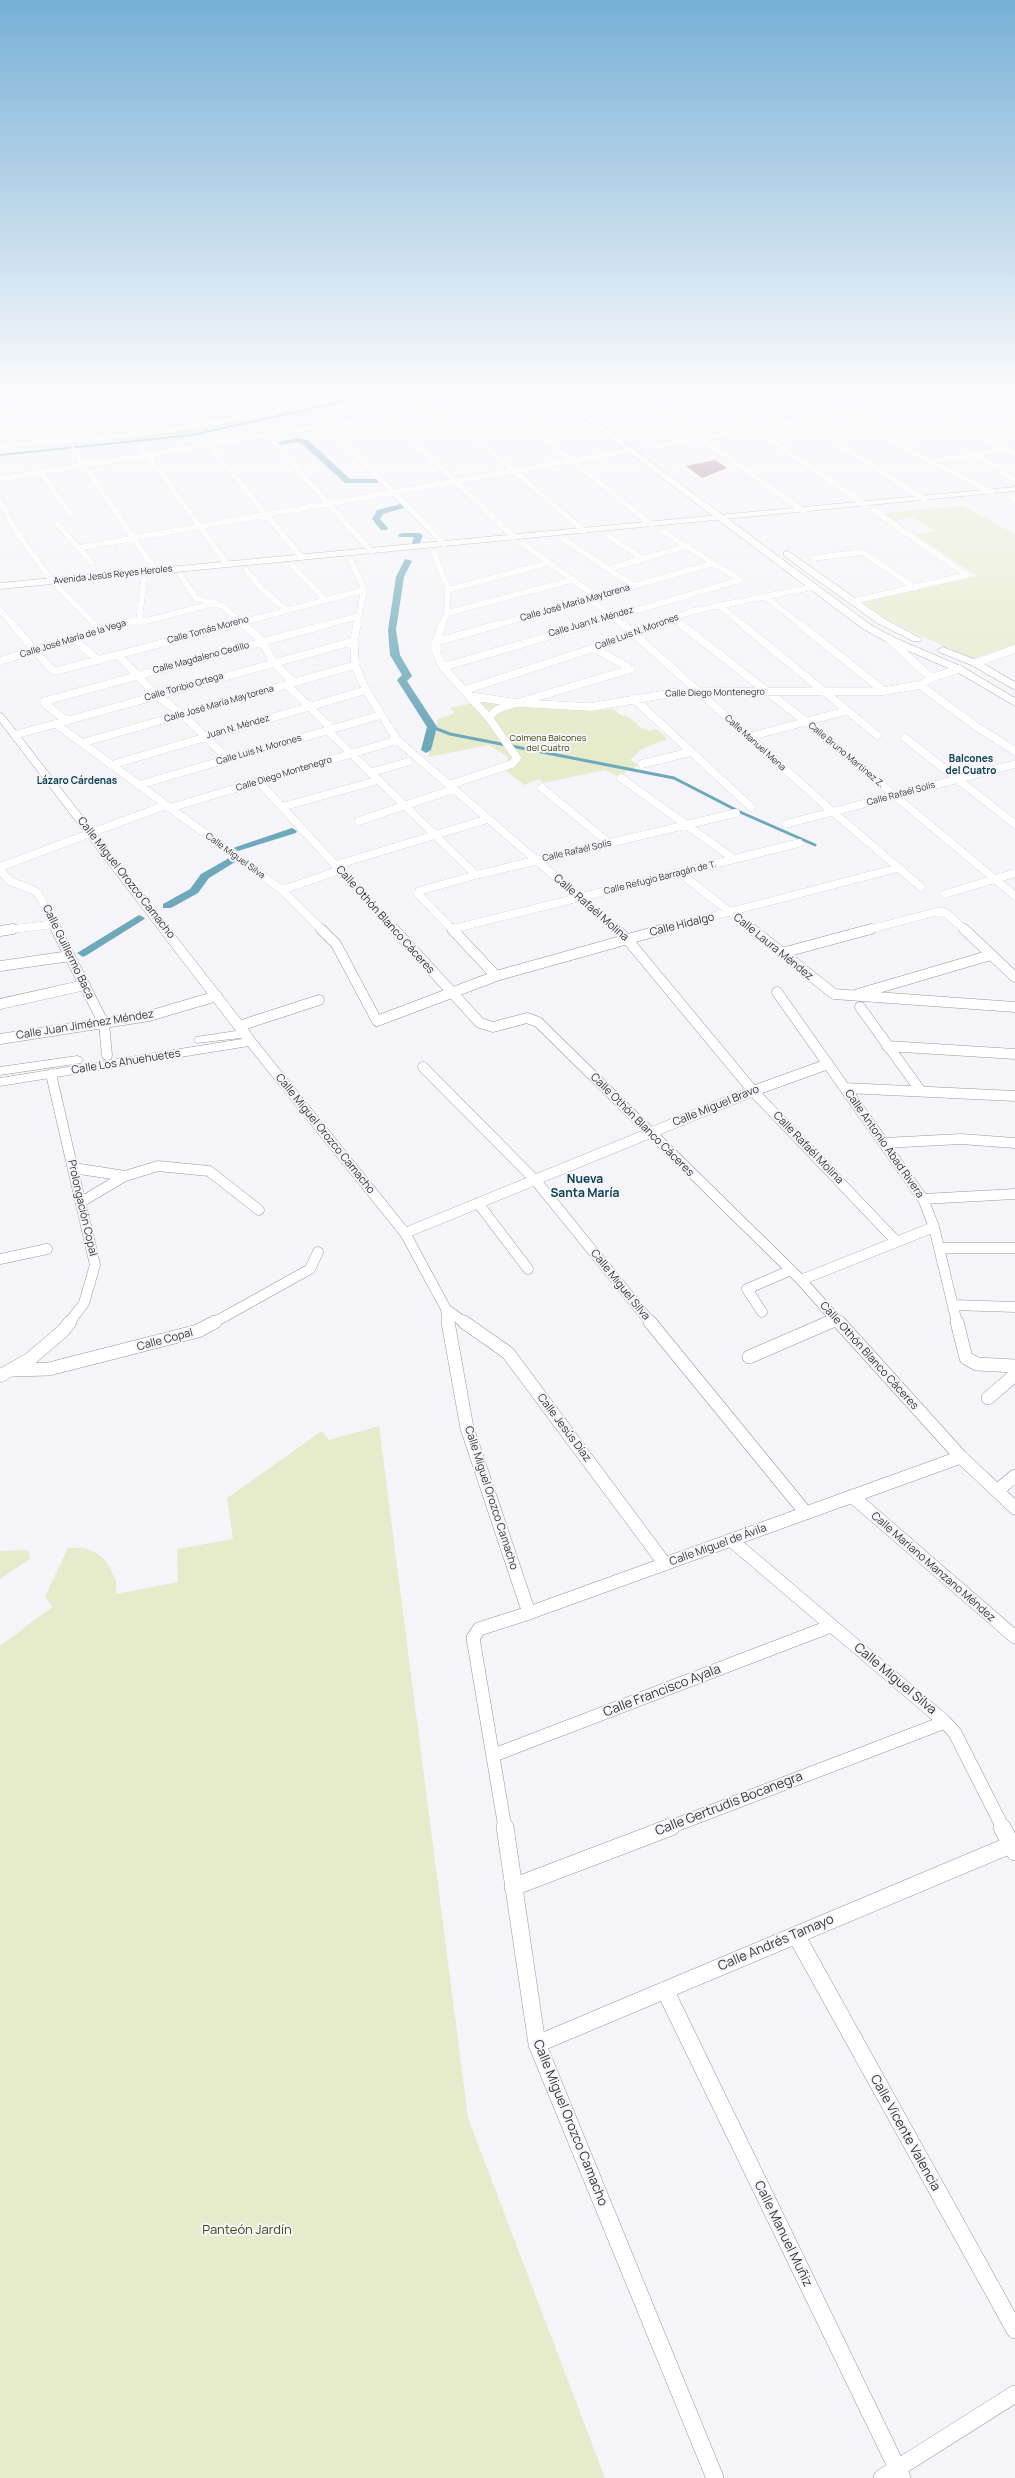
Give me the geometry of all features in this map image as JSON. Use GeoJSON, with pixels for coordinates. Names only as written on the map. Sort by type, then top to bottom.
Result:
{"type":"FeatureCollection","features":[{"type":"Feature","properties":{"kind":"main road"},"geometry":{"type":"LineString","coordinates":[[710,505],[854,601],[881,621],[906,635],[976,663],[1015,687]]}},
{"type":"Feature","properties":{"kind":"main road"},"geometry":{"type":"LineString","coordinates":[[725,508],[733,521],[813,587],[867,627],[889,639],[959,669],[1015,703]]}},
{"type":"Feature","properties":{"kind":"street"},"geometry":{"type":"LineString","coordinates":[[1,505],[16,531],[52,581],[100,630]]}},
{"type":"Feature","properties":{"kind":"street"},"geometry":{"type":"LineString","coordinates":[[64,505],[70,513]]}},
{"type":"Feature","properties":{"kind":"street"},"geometry":{"type":"LineString","coordinates":[[111,505],[156,571]]}},
{"type":"Feature","properties":{"kind":"street"},"geometry":{"type":"LineString","coordinates":[[184,505],[227,564]]}},
{"type":"Feature","properties":{"kind":"street"},"geometry":{"type":"LineString","coordinates":[[258,505],[301,557]]}},
{"type":"Feature","properties":{"kind":"street"},"geometry":{"type":"LineString","coordinates":[[78,548],[325,505]]}},
{"type":"Feature","properties":{"kind":"street"},"geometry":{"type":"LineString","coordinates":[[330,505],[371,550]]}},
{"type":"Feature","properties":{"kind":"street"},"geometry":{"type":"LineString","coordinates":[[405,505],[444,544]]}},
{"type":"Feature","properties":{"kind":"street"},"geometry":{"type":"LineString","coordinates":[[478,505],[514,538]]}},
{"type":"Feature","properties":{"kind":"street"},"geometry":{"type":"LineString","coordinates":[[553,505],[584,531]]}},
{"type":"Feature","properties":{"kind":"street"},"geometry":{"type":"LineString","coordinates":[[627,505],[652,525]]}},
{"type":"Feature","properties":{"kind":"street"},"geometry":{"type":"LineString","coordinates":[[796,505],[804,510]]}},
{"type":"Feature","properties":{"kind":"street","name":"Avenida Jesús Reyes Heroles"},"geometry":{"type":"LineString","coordinates":[[0,593],[608,536],[733,521],[804,510],[858,505]]}},
{"type":"Feature","properties":{"kind":"street","name":"Avenida Jesús Reyes Heroles"},"geometry":{"type":"LineString","coordinates":[[0,586],[371,550],[652,525],[733,521],[936,505]]}},
{"type":"Feature","properties":{"kind":"street"},"geometry":{"type":"LineString","coordinates":[[854,601],[967,575],[873,510]]}},
{"type":"Feature","properties":{"kind":"street"},"geometry":{"type":"LineString","coordinates":[[58,525],[91,562]]}},
{"type":"Feature","properties":{"kind":"street"},"geometry":{"type":"LineString","coordinates":[[662,530],[714,563]]}},
{"type":"Feature","properties":{"kind":"street"},"geometry":{"type":"LineString","coordinates":[[608,536],[644,559]]}},
{"type":"Feature","properties":{"kind":"street"},"geometry":{"type":"LineString","coordinates":[[565,540],[634,586]]}},
{"type":"Feature","properties":{"kind":"street"},"geometry":{"type":"LineString","coordinates":[[523,544],[597,597]]}},
{"type":"Feature","properties":{"kind":"street"},"geometry":{"type":"LineString","coordinates":[[608,569],[687,546]]}},
{"type":"Feature","properties":{"kind":"street"},"geometry":{"type":"LineString","coordinates":[[813,558],[858,551],[864,552],[915,588]]}},
{"type":"Feature","properties":{"kind":"street"},"geometry":{"type":"LineString","coordinates":[[359,820],[404,806],[512,764],[517,758],[489,718],[443,667],[436,652],[436,642],[447,614],[448,590],[434,552]]}},
{"type":"Feature","properties":{"kind":"street"},"geometry":{"type":"LineString","coordinates":[[351,560],[364,590]]}},
{"type":"Feature","properties":{"kind":"street"},"geometry":{"type":"LineString","coordinates":[[448,590],[548,563]]}},
{"type":"Feature","properties":{"kind":"street","name":"Calle Juan N. Méndez"},"geometry":{"type":"LineString","coordinates":[[443,667],[612,616],[740,580],[714,563]]}},
{"type":"Feature","properties":{"kind":"street","name":"Calle José María Maytorena"},"geometry":{"type":"LineString","coordinates":[[436,642],[714,563]]}},
{"type":"Feature","properties":{"kind":"street"},"geometry":{"type":"LineString","coordinates":[[292,565],[325,600]]}},
{"type":"Feature","properties":{"kind":"street"},"geometry":{"type":"LineString","coordinates":[[246,570],[263,590],[286,610]]}},
{"type":"Feature","properties":{"kind":"street"},"geometry":{"type":"LineString","coordinates":[[181,576],[196,598],[224,606],[262,641],[273,662],[329,729],[404,806],[476,875]]}},
{"type":"Feature","properties":{"kind":"street"},"geometry":{"type":"LineString","coordinates":[[139,621],[144,579]]}},
{"type":"Feature","properties":{"kind":"street"},"geometry":{"type":"LineString","coordinates":[[447,614],[572,580]]}},
{"type":"Feature","properties":{"kind":"street","name":"Calle Luis N. Morones"},"geometry":{"type":"LineString","coordinates":[[468,693],[673,618],[720,606],[813,587]]}},
{"type":"Feature","properties":{"kind":"street","name":"Calle Tomás Moreno"},"geometry":{"type":"LineString","coordinates":[[35,650],[53,671],[118,655],[240,621],[364,590]]}},
{"type":"Feature","properties":{"kind":"street","name":"Calle Rafaél Molina"},"geometry":{"type":"LineString","coordinates":[[364,590],[354,641],[355,665],[366,690],[397,740],[627,939],[753,1090],[896,1241]]}},
{"type":"Feature","properties":{"kind":"street"},"geometry":{"type":"LineString","coordinates":[[766,597],[884,691]]}},
{"type":"Feature","properties":{"kind":"street","name":"Calle Manuel Mena"},"geometry":{"type":"LineString","coordinates":[[589,599],[633,632],[748,737],[921,887]]}},
{"type":"Feature","properties":{"kind":"street","name":"Calle José María de la Vega"},"geometry":{"type":"LineString","coordinates":[[0,661],[130,621],[139,621],[216,603]]}},
{"type":"Feature","properties":{"kind":"street"},"geometry":{"type":"LineString","coordinates":[[720,606],[877,735]]}},
{"type":"Feature","properties":{"kind":"street"},"geometry":{"type":"LineString","coordinates":[[0,610],[35,650]]}},
{"type":"Feature","properties":{"kind":"street","name":"Calle Magdaleno Cedillo"},"geometry":{"type":"LineString","coordinates":[[67,721],[44,702],[137,675],[358,616]]}},
{"type":"Feature","properties":{"kind":"street","name":"Calle Bruno Martínez Z."},"geometry":{"type":"LineString","coordinates":[[673,618],[805,721],[1015,896]]}},
{"type":"Feature","properties":{"kind":"street"},"geometry":{"type":"LineString","coordinates":[[73,638],[98,660]]}},
{"type":"Feature","properties":{"kind":"street"},"geometry":{"type":"LineString","coordinates":[[889,639],[931,678]]}},
{"type":"Feature","properties":{"kind":"street","name":"Calle Toribio Ortega"},"geometry":{"type":"LineString","coordinates":[[15,735],[273,662],[354,641]]}},
{"type":"Feature","properties":{"kind":"street"},"geometry":{"type":"LineString","coordinates":[[489,718],[498,709],[631,669],[594,648]]}},
{"type":"Feature","properties":{"kind":"street"},"geometry":{"type":"LineString","coordinates":[[976,663],[1015,649]]}},
{"type":"Feature","properties":{"kind":"street"},"geometry":{"type":"LineString","coordinates":[[118,655],[156,695],[183,714],[228,759]]}},
{"type":"Feature","properties":{"kind":"street","name":"Calle José María Maytorena"},"geometry":{"type":"LineString","coordinates":[[82,744],[355,665]]}},
{"type":"Feature","properties":{"kind":"street","name":"Calle Diego Montenegro"},"geometry":{"type":"LineString","coordinates":[[468,693],[517,703],[591,708],[666,693],[884,691],[920,685],[931,678],[959,669]]}},
{"type":"Feature","properties":{"kind":"street"},"geometry":{"type":"LineString","coordinates":[[920,685],[977,727],[1015,751]]}},
{"type":"Feature","properties":{"kind":"street","name":"Juan N. Méndez"},"geometry":{"type":"LineString","coordinates":[[111,765],[205,736],[366,690]]}},
{"type":"Feature","properties":{"kind":"street"},"geometry":{"type":"LineString","coordinates":[[634,699],[751,807]]}},
{"type":"Feature","properties":{"kind":"street"},"geometry":{"type":"LineString","coordinates":[[748,737],[846,711]]}},
{"type":"Feature","properties":{"kind":"street","name":"Calle Luis N. Morones"},"geometry":{"type":"LineString","coordinates":[[138,785],[381,715]]}},
{"type":"Feature","properties":{"kind":"street","name":"Calle Miguel Orozco Camacho"},"geometry":{"type":"LineString","coordinates":[[0,716],[245,1033],[405,1233],[446,1309],[467,1428],[529,1613]]}},
{"type":"Feature","properties":{"kind":"street","name":"Calle Miguel Silva"},"geometry":{"type":"LineString","coordinates":[[56,724],[282,890],[336,944],[377,1021]]}},
{"type":"Feature","properties":{"kind":"street"},"geometry":{"type":"LineString","coordinates":[[977,727],[990,741],[1015,760]]}},
{"type":"Feature","properties":{"kind":"street"},"geometry":{"type":"LineString","coordinates":[[905,738],[1015,824]]}},
{"type":"Feature","properties":{"kind":"street","name":"Calle Diego Montenegro"},"geometry":{"type":"LineString","coordinates":[[0,867],[91,833],[168,807],[259,782],[397,740]]}},
{"type":"Feature","properties":{"kind":"street"},"geometry":{"type":"LineString","coordinates":[[642,764],[691,752]]}},
{"type":"Feature","properties":{"kind":"street"},"geometry":{"type":"LineString","coordinates":[[372,772],[408,762]]}},
{"type":"Feature","properties":{"kind":"street","name":"Calle Rafaél Solís"},"geometry":{"type":"LineString","coordinates":[[786,824],[1015,764]]}},
{"type":"Feature","properties":{"kind":"street"},"geometry":{"type":"LineString","coordinates":[[620,778],[734,860]]}},
{"type":"Feature","properties":{"kind":"street"},"geometry":{"type":"LineString","coordinates":[[282,807],[380,780]]}},
{"type":"Feature","properties":{"kind":"street","name":"Calle Othón Blanco Cáceres"},"geometry":{"type":"LineString","coordinates":[[259,782],[483,1025],[493,1027],[527,1018],[538,1022],[649,1133],[801,1280],[961,1457],[1015,1508]]}},
{"type":"Feature","properties":{"kind":"street"},"geometry":{"type":"LineString","coordinates":[[542,788],[609,843]]}},
{"type":"Feature","properties":{"kind":"street","name":"Calle Rafaél Solís"},"geometry":{"type":"LineString","coordinates":[[452,929],[419,895],[419,891],[536,860],[736,813]]}},
{"type":"Feature","properties":{"kind":"street"},"geometry":{"type":"LineString","coordinates":[[282,890],[338,868],[435,835],[488,819]]}},
{"type":"Feature","properties":{"kind":"street","name":"Calle Refugio Barragán de T."},"geometry":{"type":"LineString","coordinates":[[452,929],[799,843]]}},
{"type":"Feature","properties":{"kind":"street","name":"Calle Hidalgo"},"geometry":{"type":"LineString","coordinates":[[377,1021],[496,976],[627,939],[898,868]]}},
{"type":"Feature","properties":{"kind":"street","name":"Calle Guillermo Baca"},"geometry":{"type":"LineString","coordinates":[[0,870],[10,881],[38,892],[104,1024],[107,1055]]}},
{"type":"Feature","properties":{"kind":"street","name":"Calle Laura Méndez"},"geometry":{"type":"LineString","coordinates":[[680,873],[782,953],[828,992],[841,996],[1015,1007]]}},
{"type":"Feature","properties":{"kind":"street"},"geometry":{"type":"LineString","coordinates":[[945,894],[1015,874]]}},
{"type":"Feature","properties":{"kind":"street"},"geometry":{"type":"LineString","coordinates":[[782,953],[940,911],[1015,977]]}},
{"type":"Feature","properties":{"kind":"street"},"geometry":{"type":"LineString","coordinates":[[0,931],[55,924]]}},
{"type":"Feature","properties":{"kind":"street"},"geometry":{"type":"LineString","coordinates":[[452,929],[496,976]]}},
{"type":"Feature","properties":{"kind":"street"},"geometry":{"type":"LineString","coordinates":[[852,996],[991,955]]}},
{"type":"Feature","properties":{"kind":"street"},"geometry":{"type":"LineString","coordinates":[[0,966],[70,956]]}},
{"type":"Feature","properties":{"kind":"street"},"geometry":{"type":"LineString","coordinates":[[0,1004],[84,985]]}},
{"type":"Feature","properties":{"kind":"street","name":"Calle Antonio Abad Rivera"},"geometry":{"type":"LineString","coordinates":[[777,992],[923,1199],[934,1227],[966,1358],[977,1364],[1015,1366]]}},
{"type":"Feature","properties":{"kind":"street","name":"Calle Juan Jiménez Méndez"},"geometry":{"type":"LineString","coordinates":[[0,1039],[149,1016],[217,996]]}},
{"type":"Feature","properties":{"kind":"street"},"geometry":{"type":"LineString","coordinates":[[245,1033],[319,1000]]}},
{"type":"Feature","properties":{"kind":"street"},"geometry":{"type":"LineString","coordinates":[[860,1008],[920,1090]]}},
{"type":"Feature","properties":{"kind":"street","name":"Calle Los Ahuehuetes"},"geometry":{"type":"LineString","coordinates":[[0,1071],[245,1033]]}},
{"type":"Feature","properties":{"kind":"street","name":"Calle Los Ahuehuetes"},"geometry":{"type":"LineString","coordinates":[[0,1082],[51,1074],[245,1033]]}},
{"type":"Feature","properties":{"kind":"street"},"geometry":{"type":"LineString","coordinates":[[887,1046],[1015,1054]]}},
{"type":"Feature","properties":{"kind":"street","name":"Calle Miguel Bravo"},"geometry":{"type":"LineString","coordinates":[[405,1233],[478,1202],[536,1181],[753,1090],[828,1064]]}},
{"type":"Feature","properties":{"kind":"street","name":"Calle Miguel Silva"},"geometry":{"type":"LineString","coordinates":[[423,1067],[536,1181],[806,1513]]}},
{"type":"Feature","properties":{"kind":"street","name":"Prolongación Copal"},"geometry":{"type":"LineString","coordinates":[[0,1376],[12,1370],[49,1345],[63,1331],[84,1303],[89,1291],[95,1265],[51,1074]]}},
{"type":"Feature","properties":{"kind":"street"},"geometry":{"type":"LineString","coordinates":[[845,1088],[920,1090],[1015,1096]]}},
{"type":"Feature","properties":{"kind":"street"},"geometry":{"type":"LineString","coordinates":[[884,1143],[961,1139],[1015,1143]]}},
{"type":"Feature","properties":{"kind":"street"},"geometry":{"type":"LineString","coordinates":[[81,1202],[125,1176],[158,1166],[203,1169],[214,1174],[259,1210]]}},
{"type":"Feature","properties":{"kind":"street"},"geometry":{"type":"LineString","coordinates":[[73,1168],[125,1176]]}},
{"type":"Feature","properties":{"kind":"street"},"geometry":{"type":"LineString","coordinates":[[923,1199],[1015,1194]]}},
{"type":"Feature","properties":{"kind":"street"},"geometry":{"type":"LineString","coordinates":[[478,1202],[528,1269]]}},
{"type":"Feature","properties":{"kind":"street"},"geometry":{"type":"LineString","coordinates":[[801,1280],[934,1227]]}},
{"type":"Feature","properties":{"kind":"street"},"geometry":{"type":"LineString","coordinates":[[939,1248],[1015,1248]]}},
{"type":"Feature","properties":{"kind":"street"},"geometry":{"type":"LineString","coordinates":[[0,1259],[47,1249]]}},
{"type":"Feature","properties":{"kind":"street","name":"Calle Copal"},"geometry":{"type":"LineString","coordinates":[[12,1370],[49,1369],[198,1331],[310,1269],[315,1262],[318,1252]]}},
{"type":"Feature","properties":{"kind":"street"},"geometry":{"type":"LineString","coordinates":[[762,1312],[747,1289],[751,1285],[791,1270]]}},
{"type":"Feature","properties":{"kind":"street"},"geometry":{"type":"LineString","coordinates":[[953,1305],[1015,1307]]}},
{"type":"Feature","properties":{"kind":"street","name":"Calle Jesús Díaz"},"geometry":{"type":"LineString","coordinates":[[446,1309],[508,1352],[665,1564]]}},
{"type":"Feature","properties":{"kind":"street"},"geometry":{"type":"LineString","coordinates":[[749,1358],[836,1319]]}},
{"type":"Feature","properties":{"kind":"street"},"geometry":{"type":"LineString","coordinates":[[988,1398],[1015,1375]]}},
{"type":"Feature","properties":{"kind":"street","name":"Calle Miguel de Ávila"},"geometry":{"type":"LineString","coordinates":[[475,1632],[484,1627],[529,1613],[961,1457]]}},
{"type":"Feature","properties":{"kind":"street"},"geometry":{"type":"LineString","coordinates":[[997,1491],[1015,1476]]}},
{"type":"Feature","properties":{"kind":"street","name":"Calle Mariano Manzano Méndez"},"geometry":{"type":"LineString","coordinates":[[852,1496],[1015,1637]]}},
{"type":"Feature","properties":{"kind":"street","name":"Calle Miguel Silva"},"geometry":{"type":"LineString","coordinates":[[731,1540],[945,1722],[955,1733],[1014,1846]]}},
{"type":"Feature","properties":{"kind":"street","name":"Calle Francisco Ayala"},"geometry":{"type":"LineString","coordinates":[[494,1755],[831,1626]]}},
{"type":"Feature","properties":{"kind":"street","name":"Calle Miguel Orozco Camacho"},"geometry":{"type":"LineString","coordinates":[[475,1632],[472,1643],[494,1755],[537,2044],[714,2478]]}},
{"type":"Feature","properties":{"kind":"street","name":"Calle Gertrudis Bocanegra"},"geometry":{"type":"LineString","coordinates":[[513,1887],[945,1722]]}},
{"type":"Feature","properties":{"kind":"street","name":"Calle Andrés Tamayo"},"geometry":{"type":"LineString","coordinates":[[537,2044],[796,1935],[1014,1846]]}},
{"type":"Feature","properties":{"kind":"street","name":"Calle Vicente Valencia"},"geometry":{"type":"LineString","coordinates":[[796,1935],[1015,2330]]}},
{"type":"Feature","properties":{"kind":"street","name":"Calle Manuel Muñiz"},"geometry":{"type":"LineString","coordinates":[[665,1990],[894,2475]]}},
{"type":"Feature","properties":{"kind":"street"},"geometry":{"type":"LineString","coordinates":[[894,2475],[1015,2394]]}},
{"type":"Feature","properties":{"kind":"green space"},"geometry":{"type":"Polygon","coordinates":[[[963,506],[1015,534],[1015,645],[973,659],[912,632],[887,619],[863,602],[977,576],[916,535],[933,531],[912,517],[895,521],[882,513],[963,506]]]}},
{"type":"Feature","properties":{"kind":"green space","name":"Colmena Balcones del Cuatro"},"geometry":{"type":"Polygon","coordinates":[[[483,701],[591,711],[613,709],[619,714],[628,717],[639,727],[650,731],[657,729],[667,739],[640,750],[630,760],[639,765],[618,776],[605,770],[543,783],[539,779],[524,785],[506,771],[508,757],[489,745],[428,757],[438,719],[455,713],[450,708],[483,701]]]}},
{"type":"Feature","properties":{"kind":"green space","name":"Panteón Jardín"},"geometry":{"type":"Polygon","coordinates":[[[379,1426],[468,2118],[605,2478],[0,2478],[0,1646],[52,1607],[45,1596],[68,1548],[85,1548],[97,1553],[106,1561],[116,1580],[116,1594],[178,1582],[177,1549],[233,1539],[227,1498],[322,1431],[329,1440],[379,1426]]]}},
{"type":"Feature","properties":{"kind":"green space"},"geometry":{"type":"Polygon","coordinates":[[[28,1550],[30,1559],[0,1579],[0,1551],[28,1550]]]}},
{"type":"Feature","properties":{"kind":"waterway"},"geometry":{"type":"LineString","coordinates":[[384,528],[376,519],[380,512],[401,506]]}},
{"type":"Feature","properties":{"kind":"waterway"},"geometry":{"type":"LineString","coordinates":[[402,535],[419,535],[416,543]]}},
{"type":"Feature","properties":{"kind":"waterway"},"geometry":{"type":"LineString","coordinates":[[408,561],[400,577],[392,630],[395,655],[407,676],[402,680],[418,708],[425,713],[432,727],[426,750]]}},
{"type":"Feature","properties":{"kind":"waterway"},"geometry":{"type":"LineString","coordinates":[[432,727],[450,734],[674,778],[740,812],[815,845]]}},
{"type":"Feature","properties":{"kind":"waterway"},"geometry":{"type":"LineString","coordinates":[[238,848],[292,831]]}},
{"type":"Feature","properties":{"kind":"waterway"},"geometry":{"type":"LineString","coordinates":[[167,906],[194,891],[205,876],[231,860]]}},
{"type":"Feature","properties":{"kind":"waterway"},"geometry":{"type":"LineString","coordinates":[[83,953],[139,918]]}},
{"type":"Feature","properties":{"kind":"district","name":"Balcones del Cuatro"},"geometry":{"type":"Point","coordinates":[971,764]}},
{"type":"Feature","properties":{"kind":"district","name":"Lázaro Cárdenas"},"geometry":{"type":"Point","coordinates":[77,781]}},
{"type":"Feature","properties":{"kind":"district","name":"Nueva Santa María"},"geometry":{"type":"Point","coordinates":[585,1187]}}]}
